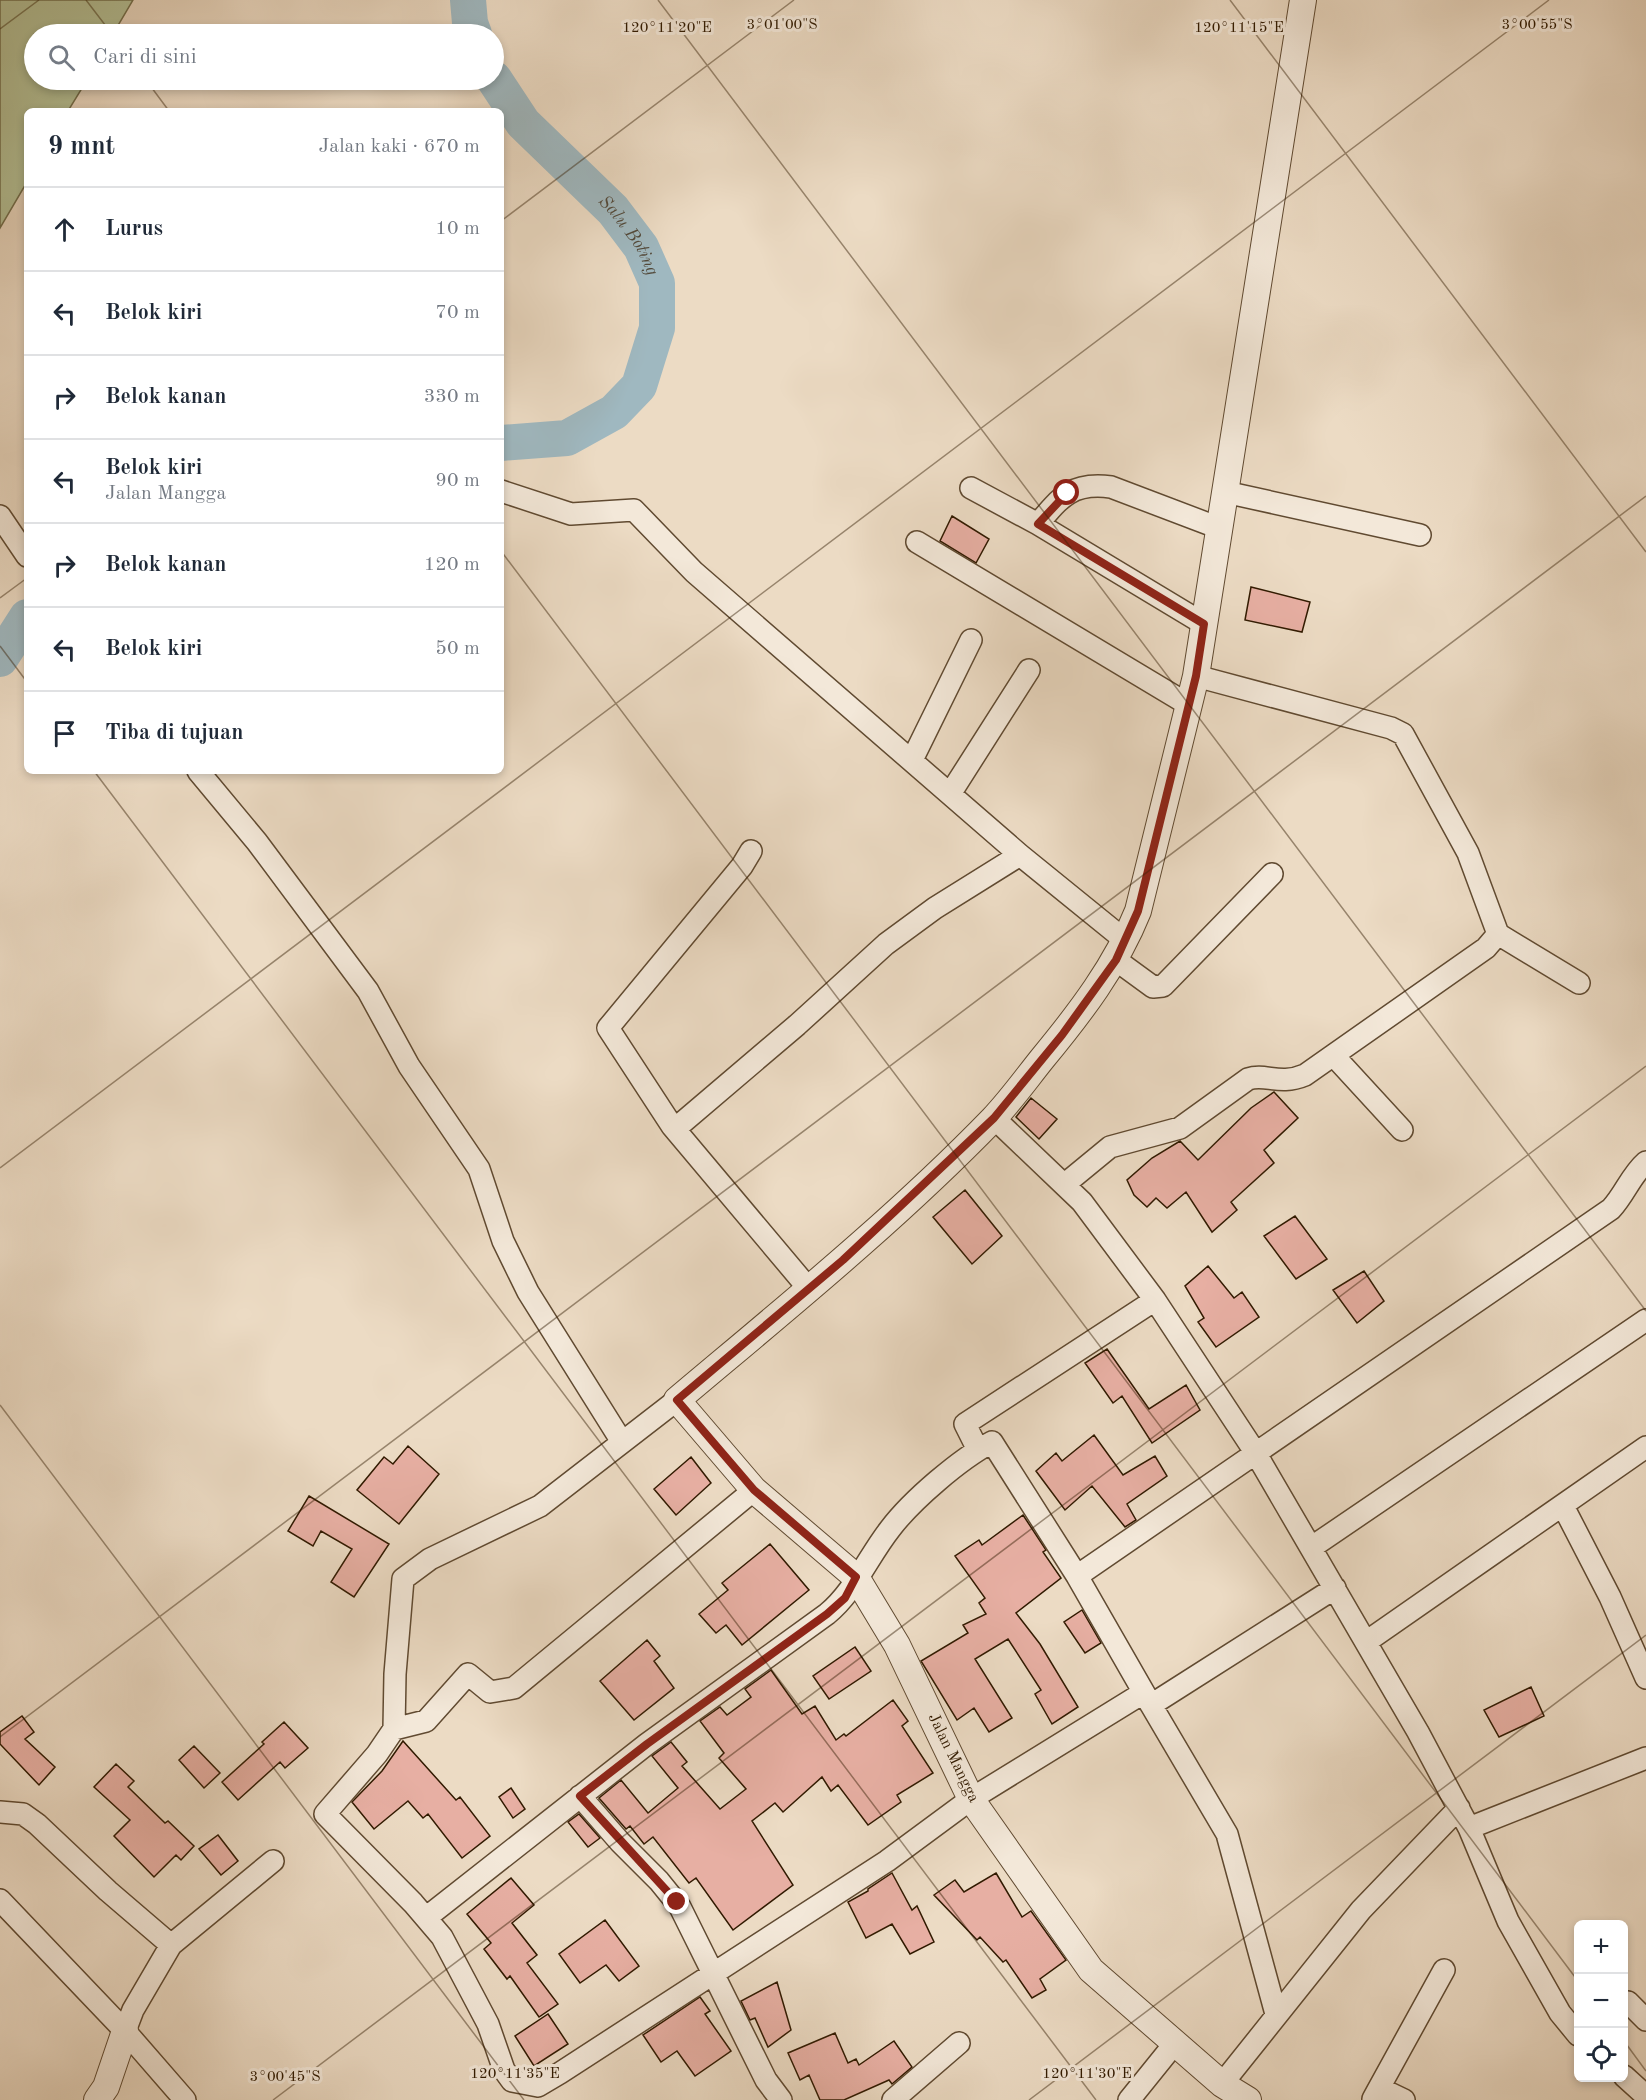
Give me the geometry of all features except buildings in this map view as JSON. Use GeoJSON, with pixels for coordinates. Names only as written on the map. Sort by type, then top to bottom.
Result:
{"type":"FeatureCollection","features":[{"type":"Feature","properties":{"kind":"street"},"geometry":{"type":"LineString","coordinates":[[1303,0],[1196,676],[1138,911],[1121,951],[1062,1035],[994,1118],[843,1260],[677,1400],[540,1506],[430,1559],[404,1579],[395,1674],[394,1729],[377,1754],[325,1814],[427,1917],[451,1951],[491,2031],[504,2070],[514,2082],[538,2086],[887,1861],[971,1799],[1335,1588]]}},
{"type":"Feature","properties":{"kind":"street"},"geometry":{"type":"LineString","coordinates":[[1038,524],[1067,493],[1098,485],[1120,490],[1219,528]]}},
{"type":"Feature","properties":{"kind":"street"},"geometry":{"type":"LineString","coordinates":[[971,488],[1038,524],[1204,624]]}},
{"type":"Feature","properties":{"kind":"street"},"geometry":{"type":"LineString","coordinates":[[504,492],[571,514],[634,510],[694,572],[1020,855],[1121,951],[1153,987],[1163,986],[1272,874]]}},
{"type":"Feature","properties":{"kind":"street"},"geometry":{"type":"LineString","coordinates":[[1225,492],[1420,535]]}},
{"type":"Feature","properties":{"kind":"street"},"geometry":{"type":"LineString","coordinates":[[0,516],[24,552]]}},
{"type":"Feature","properties":{"kind":"street"},"geometry":{"type":"LineString","coordinates":[[917,542],[1189,705]]}},
{"type":"Feature","properties":{"kind":"street"},"geometry":{"type":"LineString","coordinates":[[912,760],[970,640]]}},
{"type":"Feature","properties":{"kind":"street"},"geometry":{"type":"LineString","coordinates":[[950,794],[1029,670]]}},
{"type":"Feature","properties":{"kind":"street"},"geometry":{"type":"LineString","coordinates":[[1196,676],[1391,728],[1403,734],[1468,853],[1498,934],[1580,983]]}},
{"type":"Feature","properties":{"kind":"street"},"geometry":{"type":"LineString","coordinates":[[200,774],[264,851],[368,991],[409,1066],[479,1169],[503,1241],[528,1292],[622,1442]]}},
{"type":"Feature","properties":{"kind":"street"},"geometry":{"type":"LineString","coordinates":[[751,851],[742,866],[608,1028],[676,1128],[809,1289]]}},
{"type":"Feature","properties":{"kind":"street"},"geometry":{"type":"LineString","coordinates":[[676,1128],[797,1025],[886,944],[935,908],[1020,855]]}},
{"type":"Feature","properties":{"kind":"street"},"geometry":{"type":"LineString","coordinates":[[1065,1184],[1110,1147],[1180,1128],[1248,1079],[1257,1077],[1292,1080],[1305,1075],[1486,948],[1498,934]]}},
{"type":"Feature","properties":{"kind":"street"},"geometry":{"type":"LineString","coordinates":[[1334,1056],[1402,1130]]}},
{"type":"Feature","properties":{"kind":"street"},"geometry":{"type":"LineString","coordinates":[[994,1118],[1082,1202],[1155,1300],[1255,1452],[1366,1642],[1459,1809],[1508,1921],[1560,2013],[1574,2030]]}},
{"type":"Feature","properties":{"kind":"street"},"geometry":{"type":"LineString","coordinates":[[1077,1575],[1611,1209],[1624,1194],[1635,1173],[1646,1162]]}},
{"type":"Feature","properties":{"kind":"street"},"geometry":{"type":"LineString","coordinates":[[978,1450],[965,1424],[1155,1300]]}},
{"type":"Feature","properties":{"kind":"street"},"geometry":{"type":"LineString","coordinates":[[1312,1548],[1646,1320]]}},
{"type":"Feature","properties":{"kind":"street","name":"Jalan Mangga"},"geometry":{"type":"LineString","coordinates":[[677,1400],[754,1490],[856,1577],[897,1645],[971,1799],[1091,1970],[1222,2084],[1248,2100]]}},
{"type":"Feature","properties":{"kind":"street"},"geometry":{"type":"LineString","coordinates":[[427,1917],[647,1744],[827,1614],[845,1598],[856,1577],[892,1527],[935,1484],[978,1450],[992,1442],[1077,1575],[1227,1834],[1276,2014]]}},
{"type":"Feature","properties":{"kind":"street"},"geometry":{"type":"LineString","coordinates":[[1366,1642],[1646,1447]]}},
{"type":"Feature","properties":{"kind":"street"},"geometry":{"type":"LineString","coordinates":[[394,1729],[426,1721],[468,1674],[490,1692],[514,1688],[754,1490]]}},
{"type":"Feature","properties":{"kind":"street"},"geometry":{"type":"LineString","coordinates":[[1563,1506],[1610,1597],[1646,1678]]}},
{"type":"Feature","properties":{"kind":"street"},"geometry":{"type":"LineString","coordinates":[[1469,1828],[1646,1758]]}},
{"type":"Feature","properties":{"kind":"street"},"geometry":{"type":"LineString","coordinates":[[580,1796],[677,1902],[766,2080],[781,2100]]}},
{"type":"Feature","properties":{"kind":"street"},"geometry":{"type":"LineString","coordinates":[[1222,2084],[1371,1898],[1459,1809]]}},
{"type":"Feature","properties":{"kind":"street"},"geometry":{"type":"LineString","coordinates":[[0,1812],[23,1814],[37,1824],[108,1891],[171,1945]]}},
{"type":"Feature","properties":{"kind":"street"},"geometry":{"type":"LineString","coordinates":[[97,2100],[106,2087],[133,2010],[171,1945],[273,1861]]}},
{"type":"Feature","properties":{"kind":"street"},"geometry":{"type":"LineString","coordinates":[[0,1900],[125,2031],[185,2100]]}},
{"type":"Feature","properties":{"kind":"street"},"geometry":{"type":"LineString","coordinates":[[1404,2100],[1376,2094],[1444,1970]]}},
{"type":"Feature","properties":{"kind":"street"},"geometry":{"type":"LineString","coordinates":[[1628,2002],[1646,2020]]}},
{"type":"Feature","properties":{"kind":"street"},"geometry":{"type":"LineString","coordinates":[[893,2100],[959,2043]]}},
{"type":"Feature","properties":{"kind":"street"},"geometry":{"type":"LineString","coordinates":[[1129,2100],[1175,2043]]}},
{"type":"Feature","properties":{"kind":"street"},"geometry":{"type":"LineString","coordinates":[[1628,2080],[1646,2096]]}},
{"type":"Feature","properties":{"kind":"green space"},"geometry":{"type":"Polygon","coordinates":[[[0,0],[133,0],[119,24],[24,24],[24,90],[81,90],[70,108],[24,108],[24,187],[0,228],[0,0]]]}},
{"type":"Feature","properties":{"kind":"waterway","name":"Salu Boting"},"geometry":{"type":"LineString","coordinates":[[468,0],[470,24]]}},
{"type":"Feature","properties":{"kind":"waterway","name":"Salu Boting"},"geometry":{"type":"LineString","coordinates":[[501,90],[523,123],[613,210],[641,247],[657,283],[657,328],[639,386],[614,412],[567,438],[504,443]]}},
{"type":"Feature","properties":{"kind":"waterway"},"geometry":{"type":"LineString","coordinates":[[0,659],[24,622]]}},
{"type":"Feature","properties":{"kind":"route"},"geometry":{"type":"LineString","coordinates":[[677,1902],[580,1796],[647,1744],[827,1614],[845,1598],[856,1577],[754,1490],[677,1400],[843,1260],[994,1118],[1062,1035],[1116,960],[1138,911],[1196,676],[1204,624],[1038,524],[1059,498],[1067,493]]}}]}
